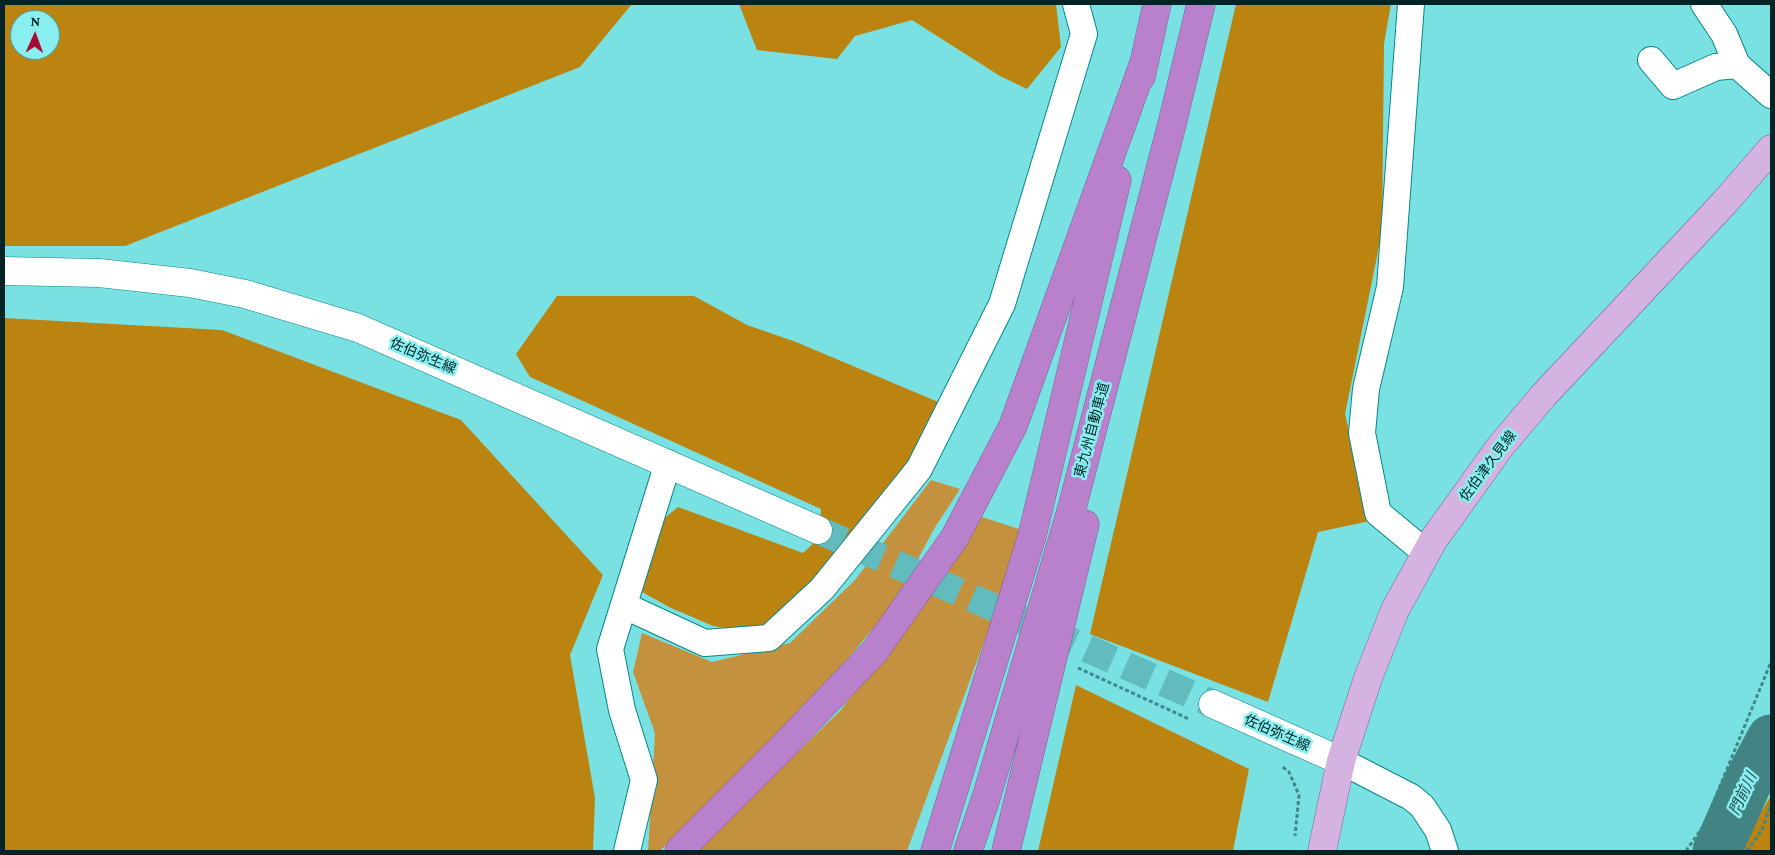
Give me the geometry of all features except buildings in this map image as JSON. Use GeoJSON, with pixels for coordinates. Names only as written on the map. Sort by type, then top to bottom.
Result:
{"type":"FeatureCollection","features":[{"type":"Feature","properties":{"kind":"highway"},"geometry":{"type":"LineString","coordinates":[[935,851],[1032,536],[1073,373],[1157,4]]}},
{"type":"Feature","properties":{"kind":"highway","name":"東九州自動車道"},"geometry":{"type":"LineString","coordinates":[[968,851],[986,798],[1073,504],[1172,124],[1201,4]]}},
{"type":"Feature","properties":{"kind":"highway"},"geometry":{"type":"LineString","coordinates":[[679,851],[875,651],[955,537],[1013,426],[1145,60]]}},
{"type":"Feature","properties":{"kind":"highway"},"geometry":{"type":"LineString","coordinates":[[1006,851],[1113,409],[1172,124]]}},
{"type":"Feature","properties":{"kind":"main road","name":"佐伯津久見線"},"geometry":{"type":"LineString","coordinates":[[1322,851],[1341,761],[1368,678],[1395,610],[1426,553],[1477,478],[1537,404],[1726,202],[1771,149]]}},
{"type":"Feature","properties":{"kind":"main road","name":"佐伯弥生線"},"geometry":{"type":"LineString","coordinates":[[4,271],[99,273],[190,283],[245,294],[358,328],[818,530]]}},
{"type":"Feature","properties":{"kind":"main road","name":"佐伯弥生線"},"geometry":{"type":"LineString","coordinates":[[1204,713],[1341,761]]}},
{"type":"Feature","properties":{"kind":"street"},"geometry":{"type":"LineString","coordinates":[[625,606],[706,644],[769,638],[822,588],[918,469],[1002,304],[1084,34],[1076,4]]}},
{"type":"Feature","properties":{"kind":"street"},"geometry":{"type":"LineString","coordinates":[[1411,4],[1390,287],[1366,389],[1362,433],[1378,513],[1426,553]]}},
{"type":"Feature","properties":{"kind":"street"},"geometry":{"type":"LineString","coordinates":[[1704,4],[1724,34],[1738,66],[1771,96]]}},
{"type":"Feature","properties":{"kind":"street"},"geometry":{"type":"LineString","coordinates":[[1651,60],[1673,86],[1716,66],[1738,66]]}},
{"type":"Feature","properties":{"kind":"street"},"geometry":{"type":"LineString","coordinates":[[627,851],[644,780],[622,710],[610,649],[625,606],[668,463]]}},
{"type":"Feature","properties":{"kind":"street"},"geometry":{"type":"LineString","coordinates":[[1341,761],[1411,797],[1422,806],[1438,830],[1446,851]]}},
{"type":"Feature","properties":{"kind":"path"},"geometry":{"type":"LineString","coordinates":[[1686,851],[1704,825],[1771,662]]}},
{"type":"Feature","properties":{"kind":"path"},"geometry":{"type":"LineString","coordinates":[[1070,664],[1204,713]]}},
{"type":"Feature","properties":{"kind":"path"},"geometry":{"type":"LineString","coordinates":[[1282,766],[1289,772],[1299,795],[1294,842]]}},
{"type":"Feature","properties":{"kind":"path"},"geometry":{"type":"LineString","coordinates":[[1746,851],[1762,830],[1771,804]]}},
{"type":"Feature","properties":{"kind":"shaded area"},"geometry":{"type":"Polygon","coordinates":[[[4,4],[632,4],[580,67],[125,246],[4,246],[4,4]]]}},
{"type":"Feature","properties":{"kind":"shaded area"},"geometry":{"type":"Polygon","coordinates":[[[739,4],[1056,4],[1061,47],[1027,89],[1000,76],[912,20],[855,36],[837,59],[757,50],[739,4]]]}},
{"type":"Feature","properties":{"kind":"shaded area"},"geometry":{"type":"Polygon","coordinates":[[[1236,4],[1391,4],[1384,44],[1382,232],[1345,414],[1370,521],[1318,532],[1268,702],[1090,634],[1236,4]]]}},
{"type":"Feature","properties":{"kind":"shaded area"},"geometry":{"type":"Polygon","coordinates":[[[557,296],[694,296],[747,325],[796,342],[943,404],[918,452],[879,498],[821,579],[761,627],[739,630],[713,626],[669,607],[642,592],[654,527],[678,507],[803,553],[819,538],[821,509],[530,377],[516,354],[557,296]]]}},
{"type":"Feature","properties":{"kind":"shaded area"},"geometry":{"type":"Polygon","coordinates":[[[4,318],[222,330],[461,420],[603,575],[570,655],[595,798],[593,851],[4,851],[4,318]]]}},
{"type":"Feature","properties":{"kind":"shaded area"},"geometry":{"type":"Polygon","coordinates":[[[931,480],[960,489],[934,529],[894,604],[823,688],[660,851],[648,851],[655,733],[633,672],[642,633],[712,662],[790,643],[855,580],[931,480]]]}},
{"type":"Feature","properties":{"kind":"shaded area"},"geometry":{"type":"Polygon","coordinates":[[[979,516],[1025,531],[907,851],[699,851],[840,711],[919,606],[979,516]]]}},
{"type":"Feature","properties":{"kind":"shaded area"},"geometry":{"type":"Polygon","coordinates":[[[1076,685],[1249,769],[1233,851],[1038,851],[1076,685]]]}},
{"type":"Feature","properties":{"kind":"shaded area"},"geometry":{"type":"Polygon","coordinates":[[[1771,795],[1771,851],[1739,851],[1771,795]]]}},
{"type":"Feature","properties":{"kind":"waterway","name":"門前川"},"geometry":{"type":"LineString","coordinates":[[1717,851],[1746,786],[1771,739]]}},
{"type":"Feature","properties":{"kind":"tunnel"},"geometry":{"type":"LineString","coordinates":[[818,530],[1213,704]]}}]}
